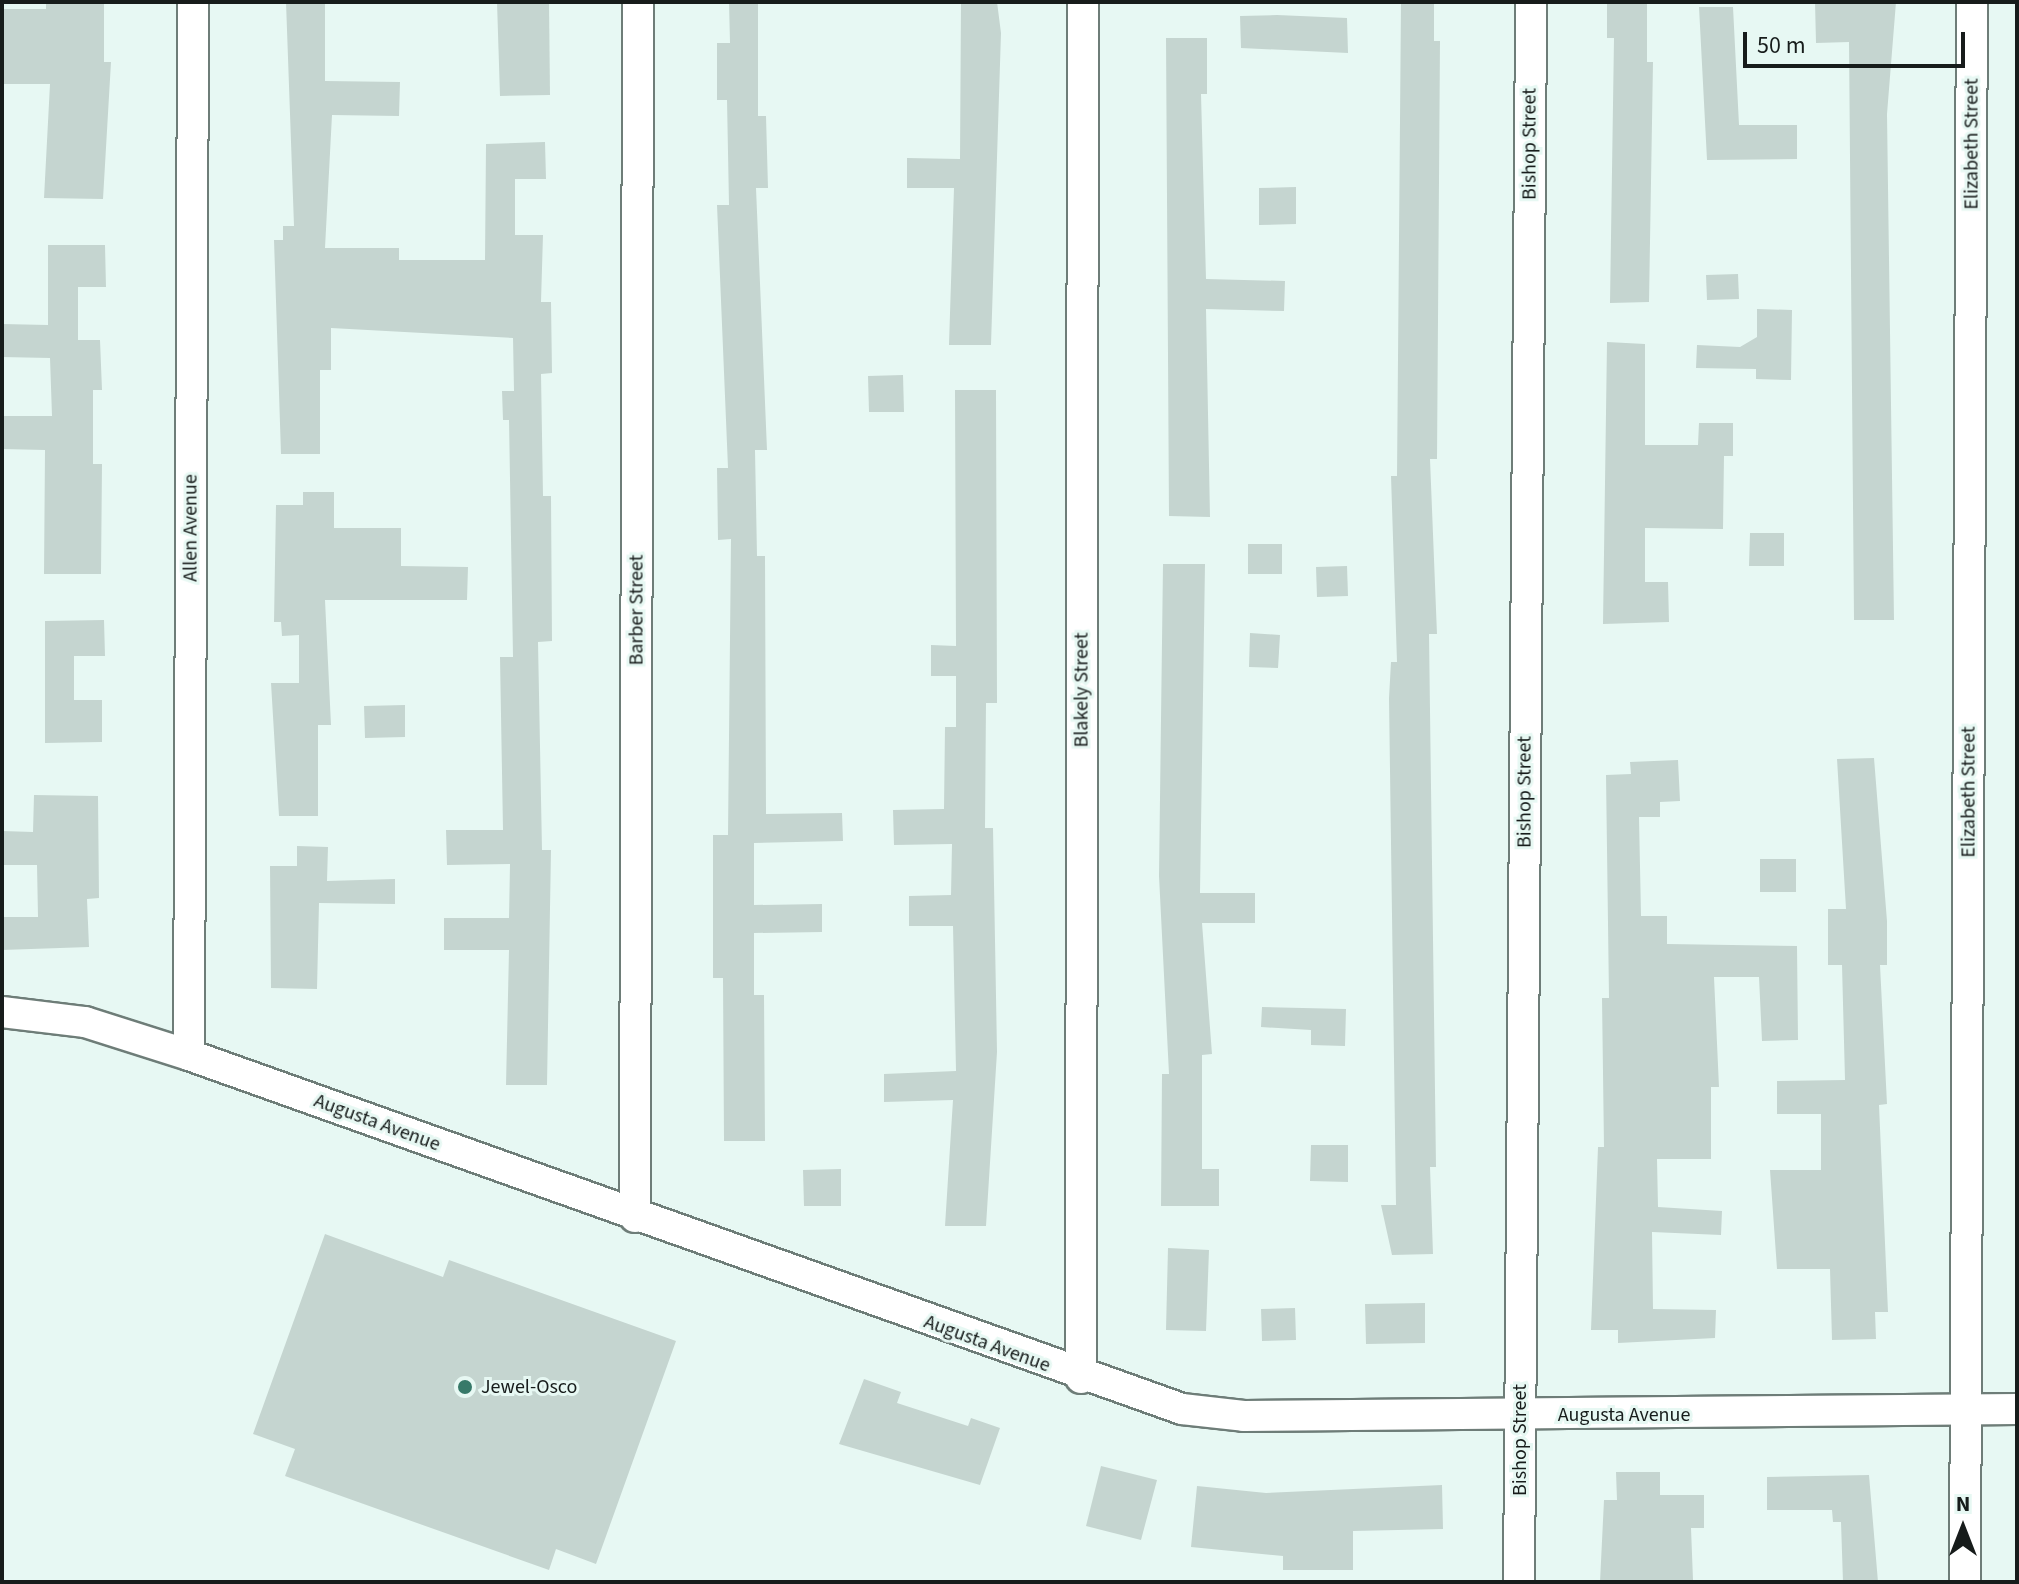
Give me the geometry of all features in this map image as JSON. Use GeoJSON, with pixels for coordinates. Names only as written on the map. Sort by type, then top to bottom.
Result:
{"type":"FeatureCollection","features":[{"type":"Feature","properties":{"kind":"street","name":"Allen Avenue"},"geometry":{"type":"LineString","coordinates":[[189,1055],[193,2]]}},
{"type":"Feature","properties":{"kind":"street","name":"Barber Street"},"geometry":{"type":"LineString","coordinates":[[635,1217],[638,2]]}},
{"type":"Feature","properties":{"kind":"street","name":"Blakely Street"},"geometry":{"type":"LineString","coordinates":[[1081,1378],[1083,2]]}},
{"type":"Feature","properties":{"kind":"street","name":"Bishop Street"},"geometry":{"type":"LineString","coordinates":[[1519,1582],[1531,2]]}},
{"type":"Feature","properties":{"kind":"street","name":"Elizabeth Street"},"geometry":{"type":"LineString","coordinates":[[1965,1582],[1972,2]]}},
{"type":"Feature","properties":{"kind":"street","name":"Augusta Avenue"},"geometry":{"type":"LineString","coordinates":[[2,1012],[85,1022],[189,1055],[1081,1378],[1182,1409],[1244,1416],[2017,1409]]}},
{"type":"Feature","properties":{"kind":"building"},"geometry":{"type":"Polygon","coordinates":[[[46,2],[104,2],[104,62],[111,62],[103,199],[44,198],[50,84],[2,84],[2,9],[46,9],[46,2]]]}},
{"type":"Feature","properties":{"kind":"building"},"geometry":{"type":"Polygon","coordinates":[[[286,2],[325,2],[325,81],[400,82],[399,116],[332,115],[325,248],[399,248],[399,260],[485,260],[486,144],[545,142],[546,179],[515,179],[515,235],[543,235],[541,302],[551,302],[552,373],[541,374],[543,496],[551,496],[552,641],[538,642],[542,850],[551,850],[547,1085],[506,1085],[509,950],[444,950],[444,918],[509,918],[510,864],[447,865],[446,830],[503,830],[500,657],[513,657],[509,420],[503,420],[502,391],[514,391],[513,338],[331,328],[331,370],[320,370],[320,454],[281,454],[274,240],[283,240],[283,226],[294,226],[286,2]]]}},
{"type":"Feature","properties":{"kind":"building"},"geometry":{"type":"Polygon","coordinates":[[[497,2],[549,2],[550,95],[500,96],[497,2]]]}},
{"type":"Feature","properties":{"kind":"building"},"geometry":{"type":"Polygon","coordinates":[[[729,2],[758,2],[758,116],[766,116],[768,188],[756,188],[767,450],[755,450],[757,556],[765,556],[766,814],[842,813],[843,841],[754,843],[754,905],[822,904],[822,932],[754,933],[754,995],[764,995],[765,1141],[724,1141],[723,978],[713,978],[713,835],[728,835],[731,539],[718,540],[717,468],[728,468],[717,205],[729,205],[727,100],[717,100],[717,43],[730,43],[729,2]]]}},
{"type":"Feature","properties":{"kind":"building"},"geometry":{"type":"Polygon","coordinates":[[[961,2],[997,2],[1001,33],[991,345],[949,345],[954,188],[907,188],[907,158],[960,159],[961,2]]]}},
{"type":"Feature","properties":{"kind":"building"},"geometry":{"type":"Polygon","coordinates":[[[1401,2],[1434,2],[1434,41],[1440,41],[1437,459],[1430,459],[1437,634],[1429,634],[1436,1167],[1430,1167],[1433,1254],[1392,1255],[1381,1205],[1396,1205],[1389,698],[1391,662],[1397,662],[1391,476],[1397,476],[1401,2]]]}},
{"type":"Feature","properties":{"kind":"building"},"geometry":{"type":"Polygon","coordinates":[[[1607,2],[1647,2],[1647,62],[1653,62],[1649,302],[1610,303],[1614,38],[1607,38],[1607,2]]]}},
{"type":"Feature","properties":{"kind":"building"},"geometry":{"type":"Polygon","coordinates":[[[1815,2],[1896,2],[1887,114],[1894,620],[1854,620],[1849,42],[1816,43],[1815,2]]]}},
{"type":"Feature","properties":{"kind":"building"},"geometry":{"type":"Polygon","coordinates":[[[1699,7],[1733,7],[1739,125],[1797,125],[1797,159],[1707,160],[1699,7]]]}},
{"type":"Feature","properties":{"kind":"building"},"geometry":{"type":"Polygon","coordinates":[[[1240,16],[1347,18],[1348,53],[1241,48],[1240,16]]]}},
{"type":"Feature","properties":{"kind":"building"},"geometry":{"type":"Polygon","coordinates":[[[1166,38],[1207,38],[1207,94],[1201,94],[1206,279],[1285,281],[1284,311],[1206,309],[1210,517],[1169,516],[1166,38]]]}},
{"type":"Feature","properties":{"kind":"building"},"geometry":{"type":"Polygon","coordinates":[[[1296,187],[1296,224],[1259,225],[1259,188],[1296,187]]]}},
{"type":"Feature","properties":{"kind":"building"},"geometry":{"type":"Polygon","coordinates":[[[48,245],[105,245],[106,287],[78,287],[78,340],[100,340],[102,390],[93,390],[93,464],[102,464],[101,574],[44,574],[45,450],[2,449],[2,416],[52,416],[50,358],[2,357],[2,324],[48,325],[48,245]]]}},
{"type":"Feature","properties":{"kind":"building"},"geometry":{"type":"Polygon","coordinates":[[[1738,274],[1739,299],[1707,300],[1706,275],[1738,274]]]}},
{"type":"Feature","properties":{"kind":"building"},"geometry":{"type":"Polygon","coordinates":[[[1757,309],[1792,310],[1791,380],[1756,379],[1756,369],[1696,368],[1697,345],[1740,347],[1757,337],[1757,309]]]}},
{"type":"Feature","properties":{"kind":"building"},"geometry":{"type":"Polygon","coordinates":[[[1607,342],[1645,344],[1645,445],[1698,445],[1699,423],[1733,423],[1733,456],[1724,456],[1723,529],[1645,528],[1645,582],[1668,582],[1669,622],[1603,624],[1607,342]]]}},
{"type":"Feature","properties":{"kind":"building"},"geometry":{"type":"Polygon","coordinates":[[[903,375],[904,412],[869,412],[868,376],[903,375]]]}},
{"type":"Feature","properties":{"kind":"building"},"geometry":{"type":"Polygon","coordinates":[[[955,390],[996,390],[997,703],[986,703],[985,828],[993,828],[997,1052],[986,1226],[945,1226],[953,1100],[884,1102],[884,1074],[956,1071],[953,926],[909,926],[909,896],[951,895],[952,844],[894,845],[893,810],[944,809],[945,727],[956,727],[956,676],[931,676],[931,645],[956,646],[955,390]]]}},
{"type":"Feature","properties":{"kind":"building"},"geometry":{"type":"Polygon","coordinates":[[[303,492],[334,492],[334,528],[401,528],[401,566],[468,567],[467,600],[325,600],[331,725],[318,725],[318,816],[279,816],[271,683],[299,683],[299,635],[282,636],[281,622],[274,622],[276,505],[303,505],[303,492]]]}},
{"type":"Feature","properties":{"kind":"building"},"geometry":{"type":"Polygon","coordinates":[[[1750,533],[1784,533],[1784,566],[1749,566],[1750,533]]]}},
{"type":"Feature","properties":{"kind":"building"},"geometry":{"type":"Polygon","coordinates":[[[1248,544],[1282,544],[1282,574],[1248,574],[1248,544]]]}},
{"type":"Feature","properties":{"kind":"building"},"geometry":{"type":"Polygon","coordinates":[[[1163,564],[1205,564],[1200,893],[1255,893],[1255,923],[1202,923],[1212,1054],[1202,1055],[1202,1169],[1219,1169],[1219,1206],[1161,1206],[1162,1074],[1169,1074],[1159,876],[1163,564]]]}},
{"type":"Feature","properties":{"kind":"building"},"geometry":{"type":"Polygon","coordinates":[[[1347,566],[1348,596],[1317,597],[1316,567],[1347,566]]]}},
{"type":"Feature","properties":{"kind":"building"},"geometry":{"type":"Polygon","coordinates":[[[104,620],[105,656],[74,656],[74,700],[102,700],[102,742],[45,743],[45,621],[104,620]]]}},
{"type":"Feature","properties":{"kind":"building"},"geometry":{"type":"Polygon","coordinates":[[[1250,633],[1280,635],[1278,668],[1249,667],[1250,633]]]}},
{"type":"Feature","properties":{"kind":"building"},"geometry":{"type":"Polygon","coordinates":[[[405,705],[405,737],[365,738],[364,706],[405,705]]]}},
{"type":"Feature","properties":{"kind":"building"},"geometry":{"type":"Polygon","coordinates":[[[1874,758],[1887,921],[1887,965],[1880,965],[1887,1104],[1879,1105],[1888,1312],[1875,1312],[1876,1339],[1832,1340],[1830,1269],[1777,1269],[1770,1170],[1821,1170],[1821,1114],[1777,1114],[1777,1081],[1845,1080],[1842,965],[1828,965],[1828,909],[1846,909],[1837,759],[1874,758]]]}},
{"type":"Feature","properties":{"kind":"building"},"geometry":{"type":"Polygon","coordinates":[[[1678,760],[1680,801],[1660,802],[1660,817],[1639,817],[1641,916],[1667,916],[1667,944],[1797,946],[1798,1040],[1762,1041],[1759,977],[1714,977],[1719,1087],[1711,1087],[1711,1159],[1657,1159],[1658,1207],[1722,1211],[1721,1235],[1652,1232],[1653,1309],[1716,1310],[1715,1338],[1618,1343],[1618,1330],[1591,1330],[1598,1147],[1604,1147],[1602,998],[1609,998],[1606,775],[1631,774],[1630,762],[1678,760]]]}},
{"type":"Feature","properties":{"kind":"building"},"geometry":{"type":"Polygon","coordinates":[[[34,795],[98,796],[99,898],[87,899],[89,947],[2,950],[2,917],[38,917],[37,865],[2,865],[2,831],[33,832],[34,795]]]}},
{"type":"Feature","properties":{"kind":"building"},"geometry":{"type":"Polygon","coordinates":[[[297,846],[328,847],[327,881],[395,879],[395,904],[319,903],[317,989],[271,988],[270,866],[297,866],[297,846]]]}},
{"type":"Feature","properties":{"kind":"building"},"geometry":{"type":"Polygon","coordinates":[[[1760,859],[1796,859],[1796,892],[1760,892],[1760,859]]]}},
{"type":"Feature","properties":{"kind":"building"},"geometry":{"type":"Polygon","coordinates":[[[1262,1007],[1346,1009],[1345,1046],[1311,1045],[1311,1030],[1261,1027],[1262,1007]]]}},
{"type":"Feature","properties":{"kind":"building"},"geometry":{"type":"Polygon","coordinates":[[[1311,1145],[1348,1145],[1348,1182],[1310,1181],[1311,1145]]]}},
{"type":"Feature","properties":{"kind":"building"},"geometry":{"type":"Polygon","coordinates":[[[841,1169],[841,1206],[804,1206],[803,1170],[841,1169]]]}},
{"type":"Feature","properties":{"kind":"building","name":"Jewel-Osco"},"geometry":{"type":"Polygon","coordinates":[[[325,1234],[443,1277],[449,1260],[676,1341],[596,1564],[556,1549],[549,1570],[285,1476],[295,1449],[253,1434],[325,1234]]]}},
{"type":"Feature","properties":{"kind":"building"},"geometry":{"type":"Polygon","coordinates":[[[1168,1248],[1209,1250],[1206,1331],[1166,1330],[1168,1248]]]}},
{"type":"Feature","properties":{"kind":"building"},"geometry":{"type":"Polygon","coordinates":[[[1425,1303],[1425,1343],[1366,1344],[1365,1304],[1425,1303]]]}},
{"type":"Feature","properties":{"kind":"building"},"geometry":{"type":"Polygon","coordinates":[[[1295,1308],[1296,1340],[1262,1341],[1261,1309],[1295,1308]]]}},
{"type":"Feature","properties":{"kind":"building"},"geometry":{"type":"Polygon","coordinates":[[[864,1379],[901,1392],[897,1403],[968,1426],[971,1418],[1000,1428],[980,1485],[839,1444],[864,1379]]]}},
{"type":"Feature","properties":{"kind":"building"},"geometry":{"type":"Polygon","coordinates":[[[1101,1466],[1157,1480],[1141,1540],[1086,1526],[1101,1466]]]}},
{"type":"Feature","properties":{"kind":"building"},"geometry":{"type":"Polygon","coordinates":[[[1616,1472],[1660,1472],[1660,1495],[1704,1495],[1704,1528],[1691,1528],[1693,1580],[1600,1582],[1604,1500],[1617,1500],[1616,1472]]]}},
{"type":"Feature","properties":{"kind":"building"},"geometry":{"type":"Polygon","coordinates":[[[1869,1475],[1878,1582],[1843,1582],[1841,1522],[1833,1522],[1832,1510],[1767,1510],[1767,1477],[1869,1475]]]}},
{"type":"Feature","properties":{"kind":"building"},"geometry":{"type":"Polygon","coordinates":[[[1442,1485],[1443,1529],[1353,1531],[1353,1570],[1283,1570],[1283,1556],[1191,1547],[1197,1486],[1266,1493],[1442,1485]]]}},
{"type":"Feature","properties":{"kind":"place","name":"Jewel-Osco"},"geometry":{"type":"Point","coordinates":[465,1387]}}]}
